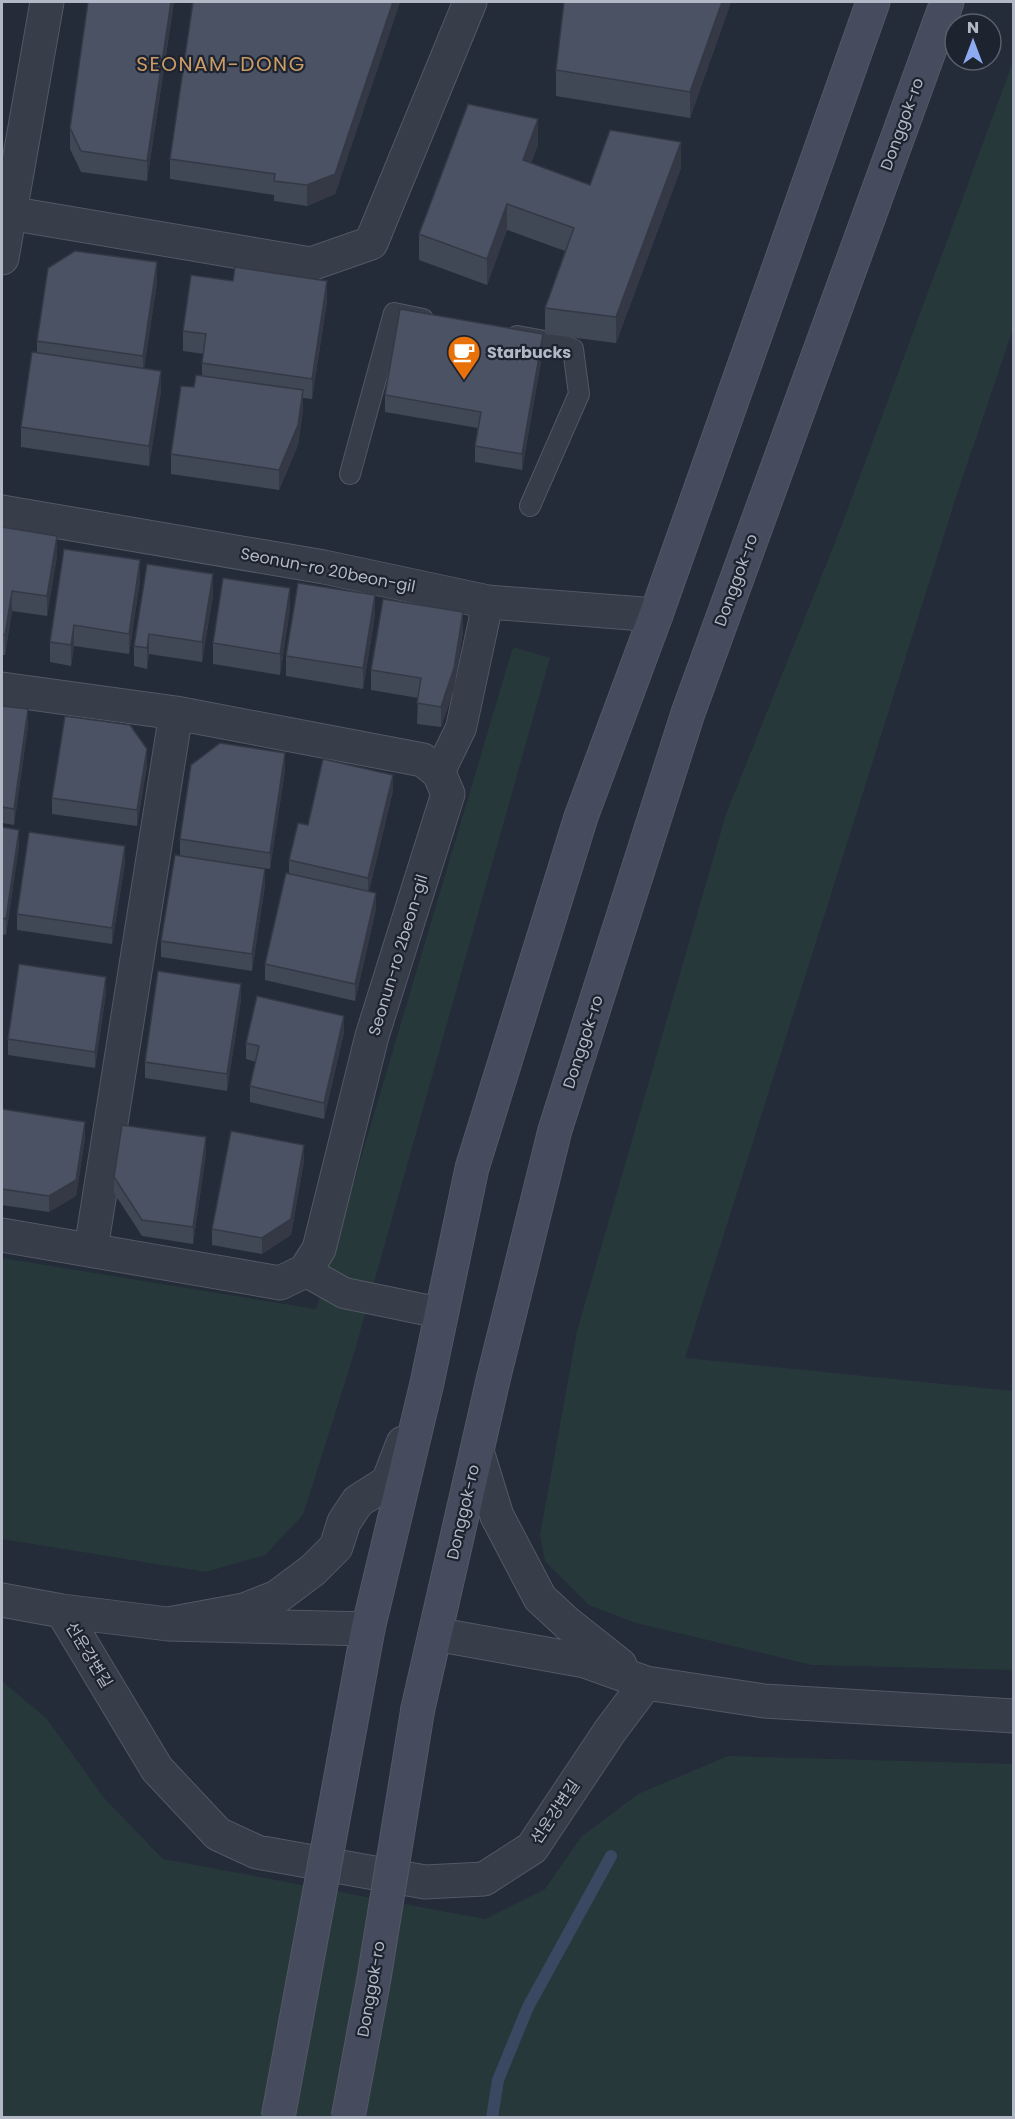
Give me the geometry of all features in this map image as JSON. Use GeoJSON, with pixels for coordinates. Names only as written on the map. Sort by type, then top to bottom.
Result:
{"type":"FeatureCollection","features":[{"type":"Feature","properties":{"kind":"main road"},"geometry":{"type":"LineString","coordinates":[[278,2118],[368,1629],[427,1383],[475,1157],[581,818],[656,615],[873,2]]}},
{"type":"Feature","properties":{"kind":"main road","name":"Donggok-ro"},"geometry":{"type":"LineString","coordinates":[[348,2118],[374,1978],[418,1708],[477,1451],[555,1130],[688,713],[947,2]]}},
{"type":"Feature","properties":{"kind":"street"},"geometry":{"type":"LineString","coordinates":[[2,258],[47,2]]}},
{"type":"Feature","properties":{"kind":"street"},"geometry":{"type":"LineString","coordinates":[[9,213],[311,264],[370,243],[470,2]]}},
{"type":"Feature","properties":{"kind":"street","name":"Seonun-ro 20beon-gil"},"geometry":{"type":"LineString","coordinates":[[2,512],[324,567],[488,602],[656,615]]}},
{"type":"Feature","properties":{"kind":"street"},"geometry":{"type":"LineString","coordinates":[[2,689],[176,713],[423,760],[439,773],[461,728],[488,602]]}},
{"type":"Feature","properties":{"kind":"street"},"geometry":{"type":"LineString","coordinates":[[91,1250],[176,713]]}},
{"type":"Feature","properties":{"kind":"street","name":"Seonun-ro 2beon-gil"},"geometry":{"type":"LineString","coordinates":[[304,1270],[319,1249],[372,1036],[448,794],[439,773]]}},
{"type":"Feature","properties":{"kind":"street"},"geometry":{"type":"LineString","coordinates":[[2,1235],[280,1283],[304,1270],[344,1293],[441,1313]]}},
{"type":"Feature","properties":{"kind":"street"},"geometry":{"type":"LineString","coordinates":[[168,1624],[244,1610],[277,1597],[313,1570],[336,1547],[344,1522],[358,1501],[388,1482],[427,1383]]}},
{"type":"Feature","properties":{"kind":"street"},"geometry":{"type":"LineString","coordinates":[[477,1451],[497,1516],[540,1598],[604,1654],[646,1683]]}},
{"type":"Feature","properties":{"kind":"street","name":"선운강변길"},"geometry":{"type":"LineString","coordinates":[[2,1600],[62,1611],[157,1769],[218,1834],[257,1852],[425,1882],[484,1879],[532,1848],[610,1731],[646,1683]]}},
{"type":"Feature","properties":{"kind":"street"},"geometry":{"type":"LineString","coordinates":[[62,1611],[168,1624],[368,1629]]}},
{"type":"Feature","properties":{"kind":"street"},"geometry":{"type":"LineString","coordinates":[[435,1634],[585,1661],[646,1683],[764,1701],[1014,1716]]}},
{"type":"Feature","properties":{"kind":"lane"},"geometry":{"type":"LineString","coordinates":[[350,474],[394,313],[440,322]]}},
{"type":"Feature","properties":{"kind":"lane"},"geometry":{"type":"LineString","coordinates":[[498,332],[556,343],[573,349],[579,394],[530,506]]}},
{"type":"Feature","properties":{"kind":"shaded area"},"geometry":{"type":"Polygon","coordinates":[[[1013,62],[1013,329],[957,494],[685,1358],[1013,1391],[1013,1670],[812,1665],[636,1623],[589,1605],[545,1561],[540,1535],[577,1331],[726,814],[840,530],[1013,62]]]}},
{"type":"Feature","properties":{"kind":"shaded area"},"geometry":{"type":"Polygon","coordinates":[[[513,647],[550,658],[353,1357],[303,1515],[265,1555],[206,1572],[2,1539],[2,1258],[316,1309],[513,647]]]}},
{"type":"Feature","properties":{"kind":"shaded area"},"geometry":{"type":"Polygon","coordinates":[[[2,1681],[46,1718],[105,1799],[163,1859],[485,1919],[545,1889],[581,1837],[638,1794],[728,1756],[1013,1764],[1013,2117],[2,2117],[2,1681]]]}},
{"type":"Feature","properties":{"kind":"building"},"geometry":{"type":"Polygon","coordinates":[[[88,2],[171,2],[147,161],[81,151],[70,128],[88,2]]]}},
{"type":"Feature","properties":{"kind":"building"},"geometry":{"type":"Polygon","coordinates":[[[193,2],[393,2],[335,174],[307,185],[274,181],[275,174],[170,159],[193,2]]]}},
{"type":"Feature","properties":{"kind":"building"},"geometry":{"type":"Polygon","coordinates":[[[564,2],[722,2],[690,92],[556,70],[564,2]]]}},
{"type":"Feature","properties":{"kind":"building"},"geometry":{"type":"Polygon","coordinates":[[[468,104],[538,119],[523,160],[590,185],[610,130],[681,142],[616,317],[545,308],[574,228],[507,204],[487,259],[419,234],[468,104]]]}},
{"type":"Feature","properties":{"kind":"building"},"geometry":{"type":"Polygon","coordinates":[[[75,251],[157,262],[143,356],[37,341],[48,268],[75,251]]]}},
{"type":"Feature","properties":{"kind":"building"},"geometry":{"type":"Polygon","coordinates":[[[235,267],[327,281],[312,379],[202,363],[206,334],[183,331],[191,275],[233,281],[235,267]]]}},
{"type":"Feature","properties":{"kind":"building","name":"Starbucks"},"geometry":{"type":"Polygon","coordinates":[[[400,309],[543,334],[522,454],[475,446],[481,412],[385,395],[400,309]]]}},
{"type":"Feature","properties":{"kind":"building"},"geometry":{"type":"Polygon","coordinates":[[[32,352],[161,371],[149,446],[21,427],[32,352]]]}},
{"type":"Feature","properties":{"kind":"building"},"geometry":{"type":"Polygon","coordinates":[[[196,375],[303,390],[298,425],[279,470],[171,454],[181,386],[194,387],[196,375]]]}},
{"type":"Feature","properties":{"kind":"building"},"geometry":{"type":"Polygon","coordinates":[[[2,527],[57,536],[47,596],[12,591],[5,635],[2,634],[2,527]]]}},
{"type":"Feature","properties":{"kind":"building"},"geometry":{"type":"Polygon","coordinates":[[[64,549],[140,560],[129,634],[74,625],[71,645],[50,642],[64,549]]]}},
{"type":"Feature","properties":{"kind":"building"},"geometry":{"type":"Polygon","coordinates":[[[147,564],[213,574],[202,642],[149,634],[147,648],[134,646],[147,564]]]}},
{"type":"Feature","properties":{"kind":"building"},"geometry":{"type":"Polygon","coordinates":[[[223,578],[290,588],[280,654],[213,643],[223,578]]]}},
{"type":"Feature","properties":{"kind":"building"},"geometry":{"type":"Polygon","coordinates":[[[298,583],[375,595],[363,668],[286,656],[298,583]]]}},
{"type":"Feature","properties":{"kind":"building"},"geometry":{"type":"Polygon","coordinates":[[[383,599],[463,612],[454,668],[441,707],[417,703],[421,678],[371,670],[383,599]]]}},
{"type":"Feature","properties":{"kind":"building"},"geometry":{"type":"Polygon","coordinates":[[[2,706],[28,709],[14,809],[2,807],[2,706]]]}},
{"type":"Feature","properties":{"kind":"building"},"geometry":{"type":"Polygon","coordinates":[[[65,716],[130,725],[147,749],[137,810],[52,798],[65,716]]]}},
{"type":"Feature","properties":{"kind":"building"},"geometry":{"type":"Polygon","coordinates":[[[220,743],[285,753],[270,853],[180,839],[191,765],[220,743]]]}},
{"type":"Feature","properties":{"kind":"building"},"geometry":{"type":"Polygon","coordinates":[[[323,759],[393,775],[368,878],[289,860],[298,823],[308,825],[323,759]]]}},
{"type":"Feature","properties":{"kind":"building"},"geometry":{"type":"Polygon","coordinates":[[[2,827],[19,830],[6,919],[2,918],[2,827]]]}},
{"type":"Feature","properties":{"kind":"building"},"geometry":{"type":"Polygon","coordinates":[[[29,832],[125,846],[112,928],[17,914],[29,832]]]}},
{"type":"Feature","properties":{"kind":"building"},"geometry":{"type":"Polygon","coordinates":[[[175,855],[265,869],[252,954],[161,941],[175,855]]]}},
{"type":"Feature","properties":{"kind":"building"},"geometry":{"type":"Polygon","coordinates":[[[286,873],[376,893],[355,984],[265,964],[286,873]]]}},
{"type":"Feature","properties":{"kind":"building"},"geometry":{"type":"Polygon","coordinates":[[[19,964],[106,977],[95,1052],[8,1039],[19,964]]]}},
{"type":"Feature","properties":{"kind":"building"},"geometry":{"type":"Polygon","coordinates":[[[158,971],[241,984],[227,1074],[145,1062],[158,971]]]}},
{"type":"Feature","properties":{"kind":"building"},"geometry":{"type":"Polygon","coordinates":[[[257,996],[344,1016],[324,1103],[250,1086],[259,1046],[246,1043],[257,996]]]}},
{"type":"Feature","properties":{"kind":"building"},"geometry":{"type":"Polygon","coordinates":[[[2,1109],[85,1122],[76,1180],[49,1196],[2,1189],[2,1109]]]}},
{"type":"Feature","properties":{"kind":"building"},"geometry":{"type":"Polygon","coordinates":[[[122,1125],[206,1137],[193,1227],[142,1220],[114,1177],[122,1125]]]}},
{"type":"Feature","properties":{"kind":"building"},"geometry":{"type":"Polygon","coordinates":[[[231,1131],[304,1145],[291,1219],[262,1238],[212,1229],[231,1131]]]}},
{"type":"Feature","properties":{"kind":"waterway"},"geometry":{"type":"LineString","coordinates":[[492,2118],[498,2080],[528,2007],[611,1856]]}},
{"type":"Feature","properties":{"kind":"place","name":"Starbucks"},"geometry":{"type":"Point","coordinates":[464,381]}},
{"type":"Feature","properties":{"kind":"district","name":"SEONAM-DONG"},"geometry":{"type":"Point","coordinates":[221,64]}}]}
